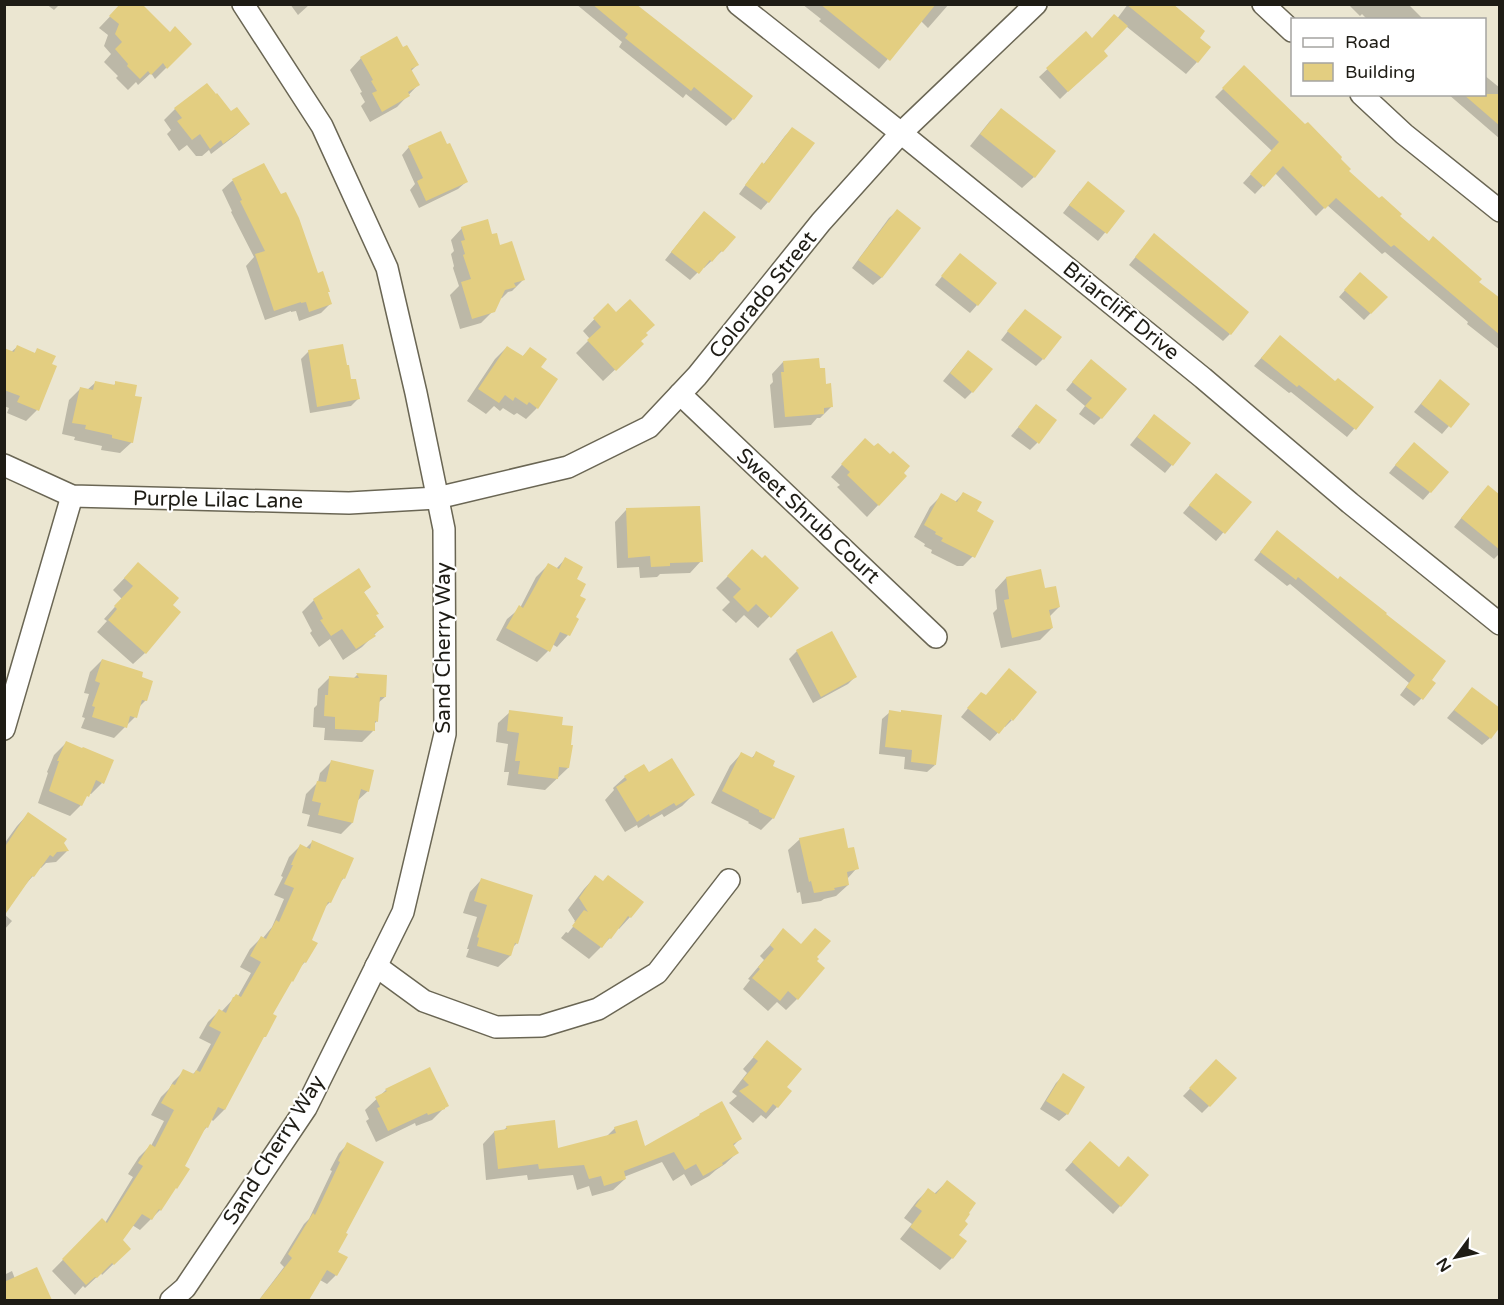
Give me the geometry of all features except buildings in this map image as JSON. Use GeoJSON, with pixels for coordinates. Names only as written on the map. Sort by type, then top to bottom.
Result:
{"type":"FeatureCollection","features":[{"type":"Feature","properties":{"kind":"street","name":"Sand Cherry Way"},"geometry":{"type":"LineString","coordinates":[[171,1300],[185,1288],[306,1107],[403,912],[445,734],[444,529],[387,268],[322,126],[243,4]]}},
{"type":"Feature","properties":{"kind":"street","name":"Briarcliff Drive"},"geometry":{"type":"LineString","coordinates":[[738,4],[1203,378],[1350,503],[1500,624]]}},
{"type":"Feature","properties":{"kind":"street","name":"Colorado Street"},"geometry":{"type":"LineString","coordinates":[[437,498],[568,467],[649,427],[698,376],[821,222],[901,133],[1036,4]]}},
{"type":"Feature","properties":{"kind":"street"},"geometry":{"type":"LineString","coordinates":[[1263,4],[1291,29]]}},
{"type":"Feature","properties":{"kind":"street"},"geometry":{"type":"LineString","coordinates":[[1363,96],[1404,134],[1500,211]]}},
{"type":"Feature","properties":{"kind":"street","name":"Sweet Shrub Court"},"geometry":{"type":"LineString","coordinates":[[680,394],[936,637]]}},
{"type":"Feature","properties":{"kind":"street","name":"Purple Lilac Lane"},"geometry":{"type":"LineString","coordinates":[[4,465],[72,496],[349,503],[437,498]]}},
{"type":"Feature","properties":{"kind":"street"},"geometry":{"type":"LineString","coordinates":[[4,729],[72,496]]}},
{"type":"Feature","properties":{"kind":"street"},"geometry":{"type":"LineString","coordinates":[[376,966],[424,1001],[435,1005],[496,1027],[542,1026],[598,1009],[657,973],[729,880]]}}]}
